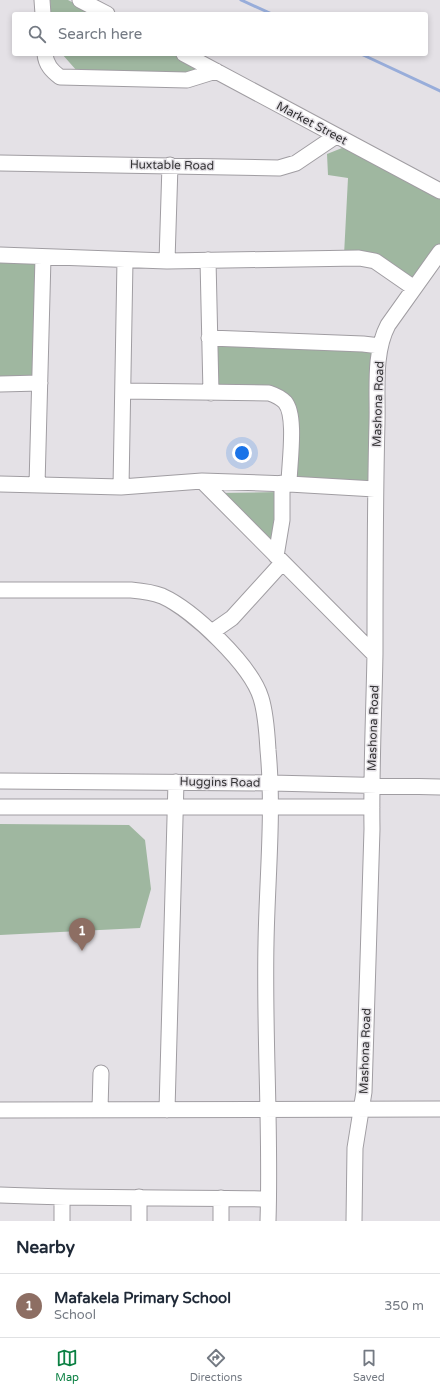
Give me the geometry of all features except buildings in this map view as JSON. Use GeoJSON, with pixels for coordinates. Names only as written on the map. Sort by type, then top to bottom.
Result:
{"type":"FeatureCollection","features":[{"type":"Feature","properties":{"kind":"street"},"geometry":{"type":"LineString","coordinates":[[42,0],[43,12]]}},
{"type":"Feature","properties":{"kind":"street"},"geometry":{"type":"LineString","coordinates":[[80,0],[103,12]]}},
{"type":"Feature","properties":{"kind":"street"},"geometry":{"type":"LineString","coordinates":[[45,56],[45,61],[52,72],[60,77],[187,80],[216,71]]}},
{"type":"Feature","properties":{"kind":"street","name":"Market Street"},"geometry":{"type":"LineString","coordinates":[[188,56],[440,190]]}},
{"type":"Feature","properties":{"kind":"street","name":"Huxtable Road"},"geometry":{"type":"LineString","coordinates":[[0,163],[287,166],[300,161],[336,136]]}},
{"type":"Feature","properties":{"kind":"street"},"geometry":{"type":"LineString","coordinates":[[167,261],[170,165]]}},
{"type":"Feature","properties":{"kind":"street","name":"Mashona Road"},"geometry":{"type":"LineString","coordinates":[[354,1221],[355,1148],[362,1110],[372,807],[371,786],[375,655],[375,489],[380,346],[383,334],[388,325],[440,252]]}},
{"type":"Feature","properties":{"kind":"street"},"geometry":{"type":"LineString","coordinates":[[0,255],[167,261],[359,258],[375,262],[414,288]]}},
{"type":"Feature","properties":{"kind":"street"},"geometry":{"type":"LineString","coordinates":[[37,485],[43,257]]}},
{"type":"Feature","properties":{"kind":"street"},"geometry":{"type":"LineString","coordinates":[[121,487],[125,260]]}},
{"type":"Feature","properties":{"kind":"street"},"geometry":{"type":"LineString","coordinates":[[208,260],[211,393]]}},
{"type":"Feature","properties":{"kind":"street"},"geometry":{"type":"LineString","coordinates":[[209,338],[363,344],[380,346]]}},
{"type":"Feature","properties":{"kind":"street"},"geometry":{"type":"LineString","coordinates":[[0,384],[40,383]]}},
{"type":"Feature","properties":{"kind":"street"},"geometry":{"type":"LineString","coordinates":[[123,391],[269,393],[278,396],[289,410],[291,424],[279,560],[232,618],[212,632]]}},
{"type":"Feature","properties":{"kind":"street"},"geometry":{"type":"LineString","coordinates":[[0,484],[121,487],[202,481],[375,489]]}},
{"type":"Feature","properties":{"kind":"street"},"geometry":{"type":"LineString","coordinates":[[202,481],[375,655]]}},
{"type":"Feature","properties":{"kind":"street"},"geometry":{"type":"LineString","coordinates":[[0,590],[145,591],[161,596],[178,606],[212,632],[250,676],[257,687],[262,699],[271,783],[266,944],[268,1221]]}},
{"type":"Feature","properties":{"kind":"street","name":"Huggins Road"},"geometry":{"type":"LineString","coordinates":[[0,781],[271,783],[440,787]]}},
{"type":"Feature","properties":{"kind":"street"},"geometry":{"type":"LineString","coordinates":[[167,1110],[176,782]]}},
{"type":"Feature","properties":{"kind":"street"},"geometry":{"type":"LineString","coordinates":[[0,807],[372,807]]}},
{"type":"Feature","properties":{"kind":"street"},"geometry":{"type":"LineString","coordinates":[[100,1109],[101,1074]]}},
{"type":"Feature","properties":{"kind":"street"},"geometry":{"type":"LineString","coordinates":[[0,1110],[440,1109]]}},
{"type":"Feature","properties":{"kind":"street"},"geometry":{"type":"LineString","coordinates":[[0,1195],[62,1198],[139,1197],[268,1199]]}},
{"type":"Feature","properties":{"kind":"street"},"geometry":{"type":"LineString","coordinates":[[139,1197],[139,1221]]}},
{"type":"Feature","properties":{"kind":"street"},"geometry":{"type":"LineString","coordinates":[[62,1198],[62,1221]]}},
{"type":"Feature","properties":{"kind":"street"},"geometry":{"type":"LineString","coordinates":[[221,1198],[221,1221]]}},
{"type":"Feature","properties":{"kind":"green space"},"geometry":{"type":"Polygon","coordinates":[[[50,0],[68,0],[91,12],[51,12],[50,0]]]}},
{"type":"Feature","properties":{"kind":"green space"},"geometry":{"type":"Polygon","coordinates":[[[64,56],[178,56],[206,70],[194,73],[77,71],[64,56]]]}},
{"type":"Feature","properties":{"kind":"green space"},"geometry":{"type":"Polygon","coordinates":[[[342,148],[351,149],[440,195],[440,244],[413,281],[344,255],[348,178],[328,175],[327,154],[342,148]]]}},
{"type":"Feature","properties":{"kind":"green space"},"geometry":{"type":"Polygon","coordinates":[[[0,262],[38,263],[36,377],[0,380],[0,262]]]}},
{"type":"Feature","properties":{"kind":"green space"},"geometry":{"type":"Polygon","coordinates":[[[213,345],[375,351],[372,485],[293,481],[291,399],[214,390],[213,345]]]}},
{"type":"Feature","properties":{"kind":"green space"},"geometry":{"type":"Polygon","coordinates":[[[279,492],[275,550],[220,493],[279,492]]]}},
{"type":"Feature","properties":{"kind":"green space"},"geometry":{"type":"Polygon","coordinates":[[[0,824],[129,825],[145,840],[151,889],[140,928],[0,935],[0,824]]]}},
{"type":"Feature","properties":{"kind":"waterway"},"geometry":{"type":"LineString","coordinates":[[241,0],[268,12]]}},
{"type":"Feature","properties":{"kind":"waterway"},"geometry":{"type":"LineString","coordinates":[[365,56],[440,91]]}},
{"type":"Feature","properties":{"kind":"place","name":"Mafakela Primary School"},"geometry":{"type":"Point","coordinates":[82,951]}}]}
